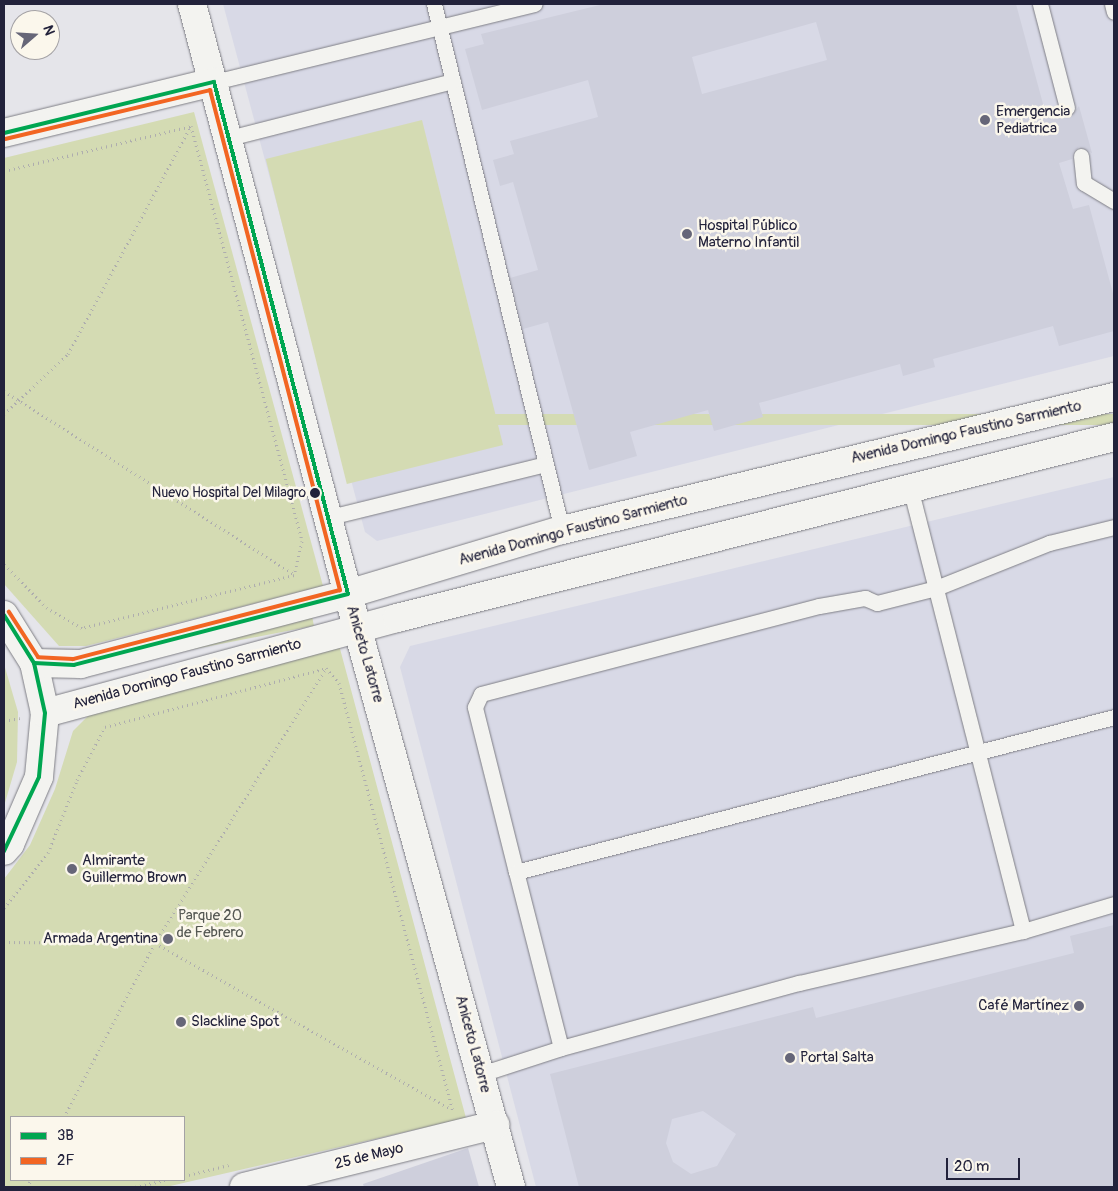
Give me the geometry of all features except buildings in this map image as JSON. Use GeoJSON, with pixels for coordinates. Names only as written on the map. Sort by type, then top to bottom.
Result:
{"type":"FeatureCollection","features":[{"type":"Feature","properties":{"kind":"main road","name":"Aniceto Latorre"},"geometry":{"type":"LineString","coordinates":[[192,4],[330,516],[348,594],[511,1187]]}},
{"type":"Feature","properties":{"kind":"main road"},"geometry":{"type":"LineString","coordinates":[[4,133],[214,82]]}},
{"type":"Feature","properties":{"kind":"main road","name":"Avenida Domingo Faustino Sarmiento"},"geometry":{"type":"LineString","coordinates":[[34,663],[74,665],[348,594],[562,530],[1114,398]]}},
{"type":"Feature","properties":{"kind":"main road","name":"Avenida Domingo Faustino Sarmiento"},"geometry":{"type":"LineString","coordinates":[[45,712],[358,628],[1114,437]]}},
{"type":"Feature","properties":{"kind":"main road"},"geometry":{"type":"LineString","coordinates":[[4,615],[34,663],[45,712],[39,777],[10,844],[4,851]]}},
{"type":"Feature","properties":{"kind":"main road","name":"25 de Mayo"},"geometry":{"type":"LineString","coordinates":[[238,1176],[495,1125]]}},
{"type":"Feature","properties":{"kind":"lane"},"geometry":{"type":"LineString","coordinates":[[434,4],[562,530]]}},
{"type":"Feature","properties":{"kind":"lane"},"geometry":{"type":"LineString","coordinates":[[214,82],[534,4]]}},
{"type":"Feature","properties":{"kind":"lane"},"geometry":{"type":"LineString","coordinates":[[1040,4],[1067,108]]}},
{"type":"Feature","properties":{"kind":"lane"},"geometry":{"type":"LineString","coordinates":[[1112,4],[1114,12]]}},
{"type":"Feature","properties":{"kind":"lane"},"geometry":{"type":"LineString","coordinates":[[229,138],[453,82]]}},
{"type":"Feature","properties":{"kind":"lane"},"geometry":{"type":"LineString","coordinates":[[1080,156],[1084,183],[1114,201]]}},
{"type":"Feature","properties":{"kind":"lane"},"geometry":{"type":"LineString","coordinates":[[330,516],[546,464]]}},
{"type":"Feature","properties":{"kind":"lane"},"geometry":{"type":"LineString","coordinates":[[910,487],[1023,931]]}},
{"type":"Feature","properties":{"kind":"lane"},"geometry":{"type":"LineString","coordinates":[[561,1048],[475,707],[481,694],[819,606],[865,598],[877,603],[936,588],[990,569],[1049,542],[1114,527]]}},
{"type":"Feature","properties":{"kind":"lane"},"geometry":{"type":"LineString","coordinates":[[516,872],[1114,717]]}},
{"type":"Feature","properties":{"kind":"lane"},"geometry":{"type":"LineString","coordinates":[[481,1074],[561,1048],[799,983],[1023,931],[1114,904]]}},
{"type":"Feature","properties":{"kind":"path"},"geometry":{"type":"LineString","coordinates":[[4,171],[191,126]]}},
{"type":"Feature","properties":{"kind":"path"},"geometry":{"type":"LineString","coordinates":[[4,414],[68,354],[191,126]]}},
{"type":"Feature","properties":{"kind":"path"},"geometry":{"type":"LineString","coordinates":[[191,126],[302,541],[294,575]]}},
{"type":"Feature","properties":{"kind":"path"},"geometry":{"type":"LineString","coordinates":[[4,391],[21,400],[294,575]]}},
{"type":"Feature","properties":{"kind":"path"},"geometry":{"type":"LineString","coordinates":[[4,564],[47,608],[82,628],[294,575]]}},
{"type":"Feature","properties":{"kind":"path"},"geometry":{"type":"LineString","coordinates":[[4,908],[48,853],[77,780],[106,727],[326,668]]}},
{"type":"Feature","properties":{"kind":"path"},"geometry":{"type":"LineString","coordinates":[[65,1116],[155,943],[326,668]]}},
{"type":"Feature","properties":{"kind":"path"},"geometry":{"type":"LineString","coordinates":[[326,668],[339,683],[454,1110]]}},
{"type":"Feature","properties":{"kind":"path"},"geometry":{"type":"LineString","coordinates":[[4,942],[155,943],[454,1110]]}},
{"type":"Feature","properties":{"kind":"path"},"geometry":{"type":"LineString","coordinates":[[444,1113],[454,1110]]}},
{"type":"Feature","properties":{"kind":"path"},"geometry":{"type":"LineString","coordinates":[[185,1176],[238,1176]]}},
{"type":"Feature","properties":{"kind":"path"},"geometry":{"type":"LineString","coordinates":[[135,1187],[162,1181]]}},
{"type":"Feature","properties":{"kind":"shaded area"},"geometry":{"type":"Polygon","coordinates":[[[223,4],[1114,4],[1114,356],[377,541],[365,532],[223,4]]]}},
{"type":"Feature","properties":{"kind":"shaded area"},"geometry":{"type":"Polygon","coordinates":[[[1114,477],[1114,1187],[536,1187],[400,667],[410,646],[1114,477]]]}},
{"type":"Feature","properties":{"kind":"green space"},"geometry":{"type":"Polygon","coordinates":[[[194,112],[323,586],[86,646],[59,646],[4,584],[4,158],[194,112]]]}},
{"type":"Feature","properties":{"kind":"green space"},"geometry":{"type":"Polygon","coordinates":[[[422,120],[503,445],[347,484],[266,159],[422,120]]]}},
{"type":"Feature","properties":{"kind":"green space"},"geometry":{"type":"Polygon","coordinates":[[[358,414],[1114,414],[1114,425],[358,425],[358,414]]]}},
{"type":"Feature","properties":{"kind":"green space"},"geometry":{"type":"Polygon","coordinates":[[[312,616],[314,626],[87,670],[85,660],[312,616]]]}},
{"type":"Feature","properties":{"kind":"green space","name":"Parque 20 de Febrero"},"geometry":{"type":"Polygon","coordinates":[[[339,645],[466,1118],[166,1187],[4,1187],[4,879],[30,845],[55,789],[73,731],[91,713],[339,645]]]}},
{"type":"Feature","properties":{"kind":"green space"},"geometry":{"type":"Polygon","coordinates":[[[4,664],[18,712],[17,762],[4,806],[4,664]]]}},
{"type":"Feature","properties":{"kind":"transit line","name":"3B"},"geometry":{"type":"LineString","coordinates":[[4,133],[214,82],[348,594],[74,665],[34,663]]}},
{"type":"Feature","properties":{"kind":"transit line","name":"2F"},"geometry":{"type":"LineString","coordinates":[[5,139],[210,90],[340,590],[73,659],[38,657],[9,612]]}},
{"type":"Feature","properties":{"kind":"transit line","name":"3B"},"geometry":{"type":"LineString","coordinates":[[4,615],[34,663],[45,713],[39,777],[4,851]]}},
{"type":"Feature","properties":{"kind":"place","name":"Emergencia Pediatrica"},"geometry":{"type":"Point","coordinates":[985,120]}},
{"type":"Feature","properties":{"kind":"place","name":"Hospital Público Materno Infantil"},"geometry":{"type":"Point","coordinates":[687,234]}},
{"type":"Feature","properties":{"kind":"place","name":"Nuevo Hospital Del Milagro"},"geometry":{"type":"Point","coordinates":[315,493]}},
{"type":"Feature","properties":{"kind":"place","name":"Almirante Guillermo Brown"},"geometry":{"type":"Point","coordinates":[72,869]}},
{"type":"Feature","properties":{"kind":"place","name":"Armada Argentina"},"geometry":{"type":"Point","coordinates":[168,939]}},
{"type":"Feature","properties":{"kind":"place","name":"Café Martínez"},"geometry":{"type":"Point","coordinates":[1079,1006]}},
{"type":"Feature","properties":{"kind":"place","name":"Slackline Spot"},"geometry":{"type":"Point","coordinates":[181,1022]}},
{"type":"Feature","properties":{"kind":"place","name":"Portal Salta"},"geometry":{"type":"Point","coordinates":[790,1058]}}]}
